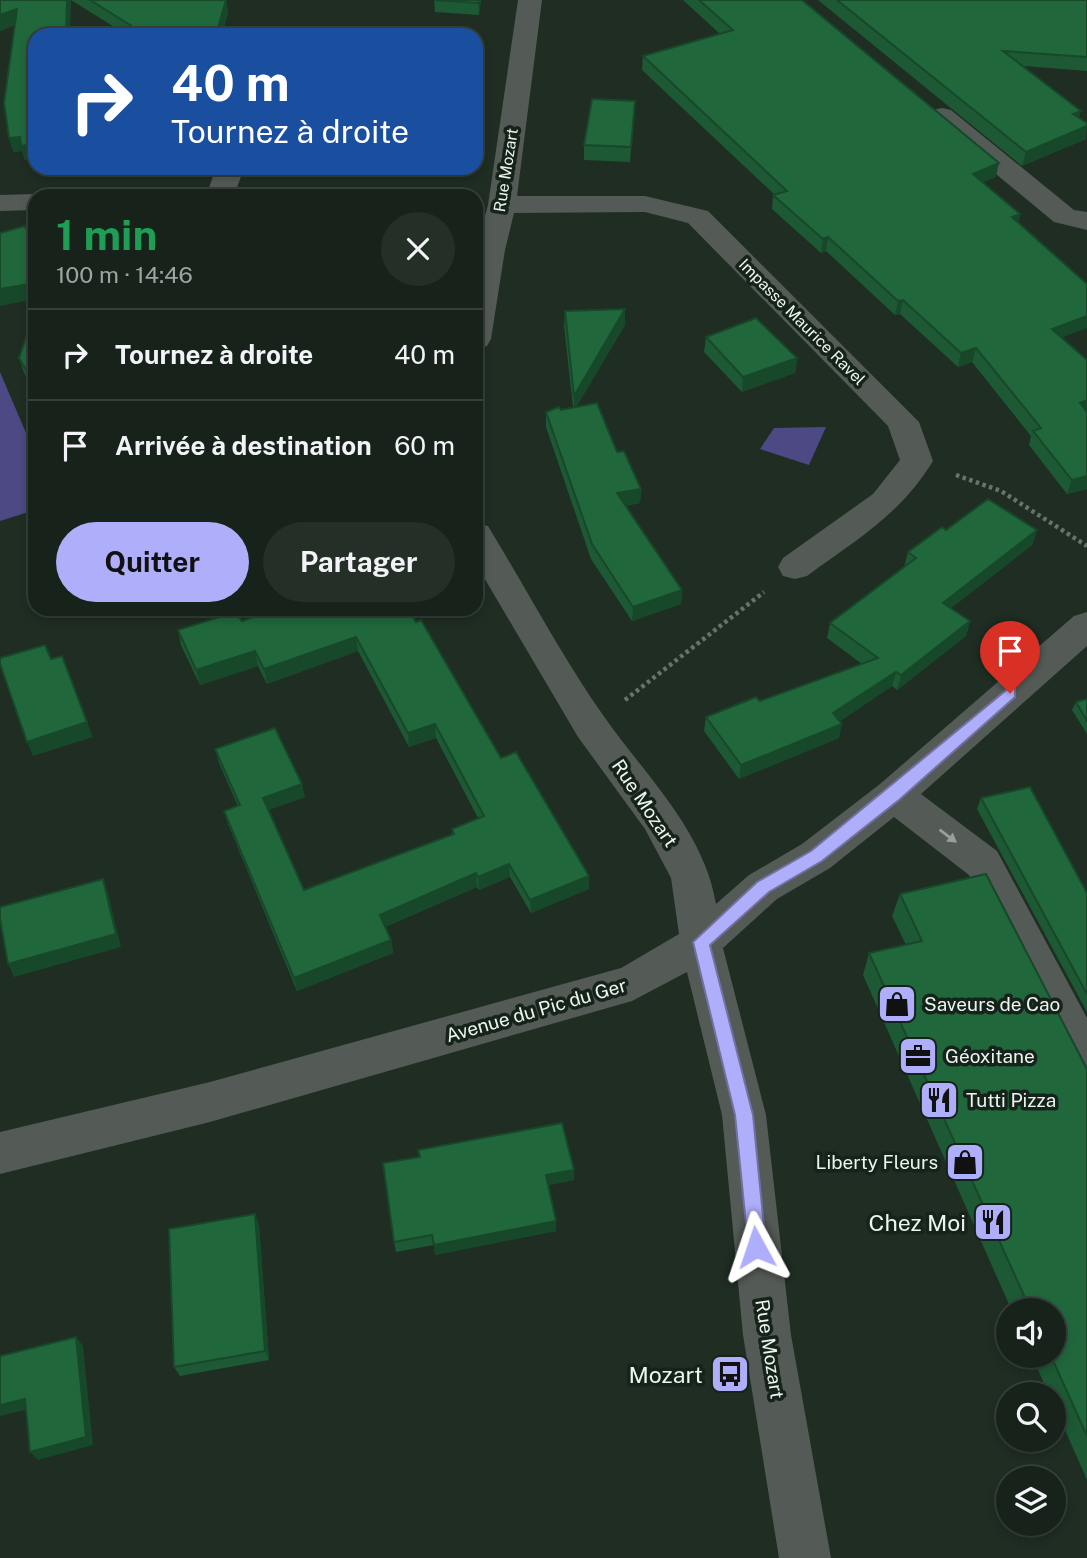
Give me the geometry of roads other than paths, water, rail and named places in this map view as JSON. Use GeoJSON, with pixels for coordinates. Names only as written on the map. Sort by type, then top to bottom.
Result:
{"type":"FeatureCollection","features":[{"type":"Feature","properties":{"kind":"street","name":"Rue Mozart"},"geometry":{"type":"LineString","coordinates":[[483,284],[492,213],[530,0]]}},
{"type":"Feature","properties":{"kind":"street"},"geometry":{"type":"LineString","coordinates":[[926,104],[1064,216],[1087,221]]}},
{"type":"Feature","properties":{"kind":"street"},"geometry":{"type":"LineString","coordinates":[[0,203],[28,202]]}},
{"type":"Feature","properties":{"kind":"street","name":"Impasse Maurice Ravel"},"geometry":{"type":"LineString","coordinates":[[492,213],[645,204],[698,217],[902,422],[917,461],[885,502],[795,567]]}},
{"type":"Feature","properties":{"kind":"street","name":"Rue Mozart"},"geometry":{"type":"LineString","coordinates":[[483,547],[591,727],[659,818],[691,877],[701,942],[744,1115],[766,1335],[805,1558]]}},
{"type":"Feature","properties":{"kind":"street","name":"Avenue du Pic du Ger"},"geometry":{"type":"LineString","coordinates":[[0,1153],[210,1102],[632,983],[701,942],[763,887],[816,856],[894,795],[1087,625]]}},
{"type":"Feature","properties":{"kind":"street"},"geometry":{"type":"LineString","coordinates":[[894,795],[984,863],[1087,1061]]}},
{"type":"Feature","properties":{"kind":"place","name":"Saveurs de Cao"},"geometry":{"type":"Point","coordinates":[897,1004]}},
{"type":"Feature","properties":{"kind":"place","name":"Géoxitane"},"geometry":{"type":"Point","coordinates":[918,1056]}},
{"type":"Feature","properties":{"kind":"place","name":"Tutti Pizza"},"geometry":{"type":"Point","coordinates":[939,1100]}},
{"type":"Feature","properties":{"kind":"place","name":"Liberty Fleurs"},"geometry":{"type":"Point","coordinates":[965,1162]}},
{"type":"Feature","properties":{"kind":"place","name":"Chez Moi"},"geometry":{"type":"Point","coordinates":[993,1222]}},
{"type":"Feature","properties":{"kind":"place","name":"Mozart"},"geometry":{"type":"Point","coordinates":[730,1374]}}]}
